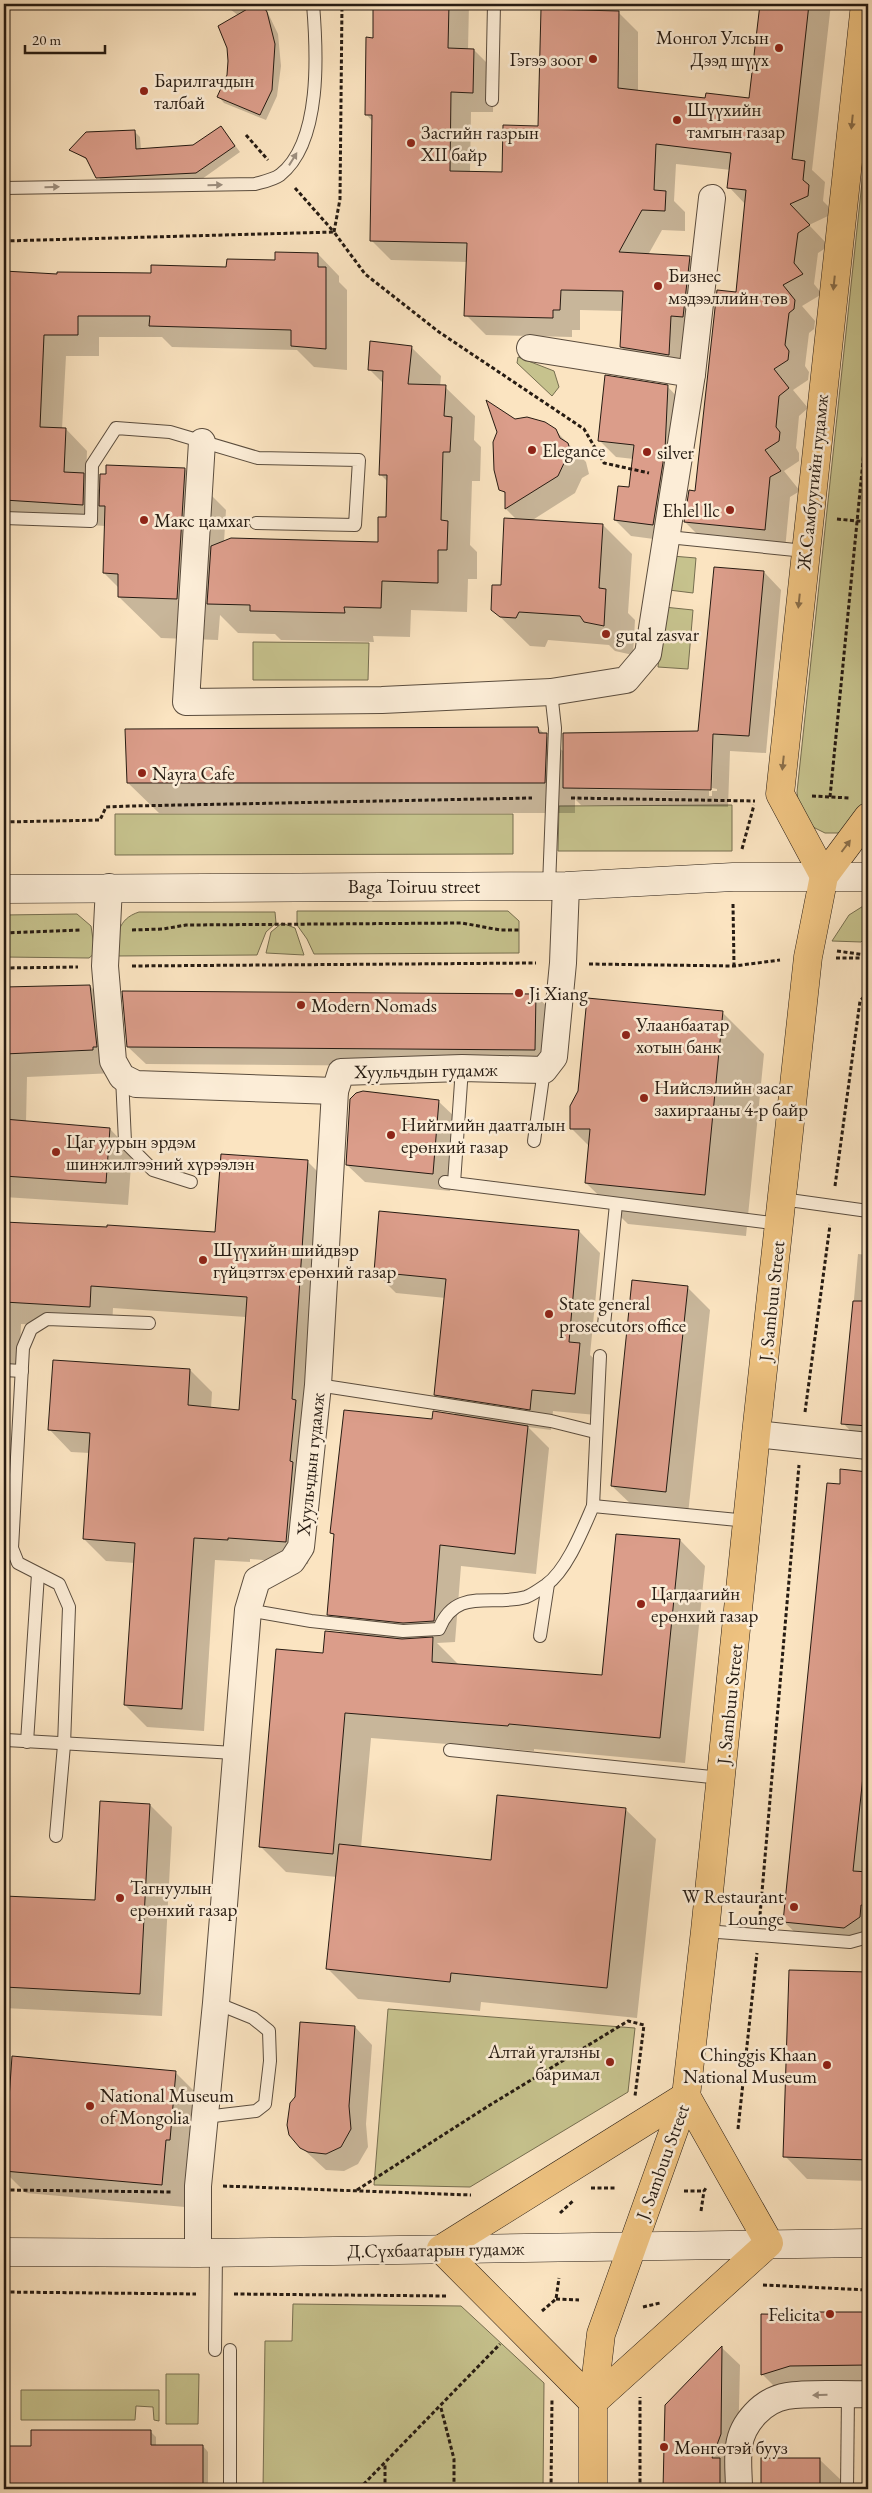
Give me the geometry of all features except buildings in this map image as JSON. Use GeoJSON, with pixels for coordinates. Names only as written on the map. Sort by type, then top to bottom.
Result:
{"type":"FeatureCollection","features":[{"type":"Feature","properties":{"kind":"main road","name":"Ж.Самбуугийн гудамж"},"geometry":{"type":"LineString","coordinates":[[824,876],[780,794],[865,4]]}},
{"type":"Feature","properties":{"kind":"main road"},"geometry":{"type":"LineString","coordinates":[[824,876],[868,817]]}},
{"type":"Feature","properties":{"kind":"main road","name":"J. Sambuu Street"},"geometry":{"type":"LineString","coordinates":[[593,2489],[593,2402],[601,2334],[686,2096],[808,957],[824,876]]}},
{"type":"Feature","properties":{"kind":"main road","name":"Baga Toiruu street"},"geometry":{"type":"LineString","coordinates":[[4,889],[558,886],[733,877],[868,877]]}},
{"type":"Feature","properties":{"kind":"main road"},"geometry":{"type":"LineString","coordinates":[[686,2096],[769,2243],[593,2402],[441,2249],[686,2096]]}},
{"type":"Feature","properties":{"kind":"main road","name":"Д.Сүхбаатарын гудамж"},"geometry":{"type":"LineString","coordinates":[[4,2252],[207,2253],[868,2243]]}},
{"type":"Feature","properties":{"kind":"street"},"geometry":{"type":"LineString","coordinates":[[202,442],[186,702],[382,700],[551,692],[626,680],[648,654],[668,537],[692,374],[712,198]]}},
{"type":"Feature","properties":{"kind":"street"},"geometry":{"type":"LineString","coordinates":[[530,348],[692,374]]}},
{"type":"Feature","properties":{"kind":"street"},"geometry":{"type":"LineString","coordinates":[[544,1070],[554,1057],[563,963],[558,886]]}},
{"type":"Feature","properties":{"kind":"street"},"geometry":{"type":"LineString","coordinates":[[109,887],[104,966],[113,1061],[122,1077],[136,1084],[335,1091]]}},
{"type":"Feature","properties":{"kind":"street","name":"Хуульчдын гудамж"},"geometry":{"type":"LineString","coordinates":[[207,2253],[198,2186],[216,2003],[248,1610],[257,1580],[292,1561],[301,1547],[318,1385],[335,1091],[340,1072],[462,1068],[544,1070]]}},
{"type":"Feature","properties":{"kind":"street"},"geometry":{"type":"LineString","coordinates":[[756,1434],[868,1446]]}},
{"type":"Feature","properties":{"kind":"street"},"geometry":{"type":"LineString","coordinates":[[739,2489],[739,2446],[744,2427],[757,2412],[769,2403],[786,2396],[858,2395]]}},
{"type":"Feature","properties":{"kind":"lane"},"geometry":{"type":"LineString","coordinates":[[4,188],[255,184],[278,177],[294,161],[306,134],[316,67],[313,4]]}},
{"type":"Feature","properties":{"kind":"lane"},"geometry":{"type":"LineString","coordinates":[[492,100],[494,4]]}},
{"type":"Feature","properties":{"kind":"lane"},"geometry":{"type":"LineString","coordinates":[[4,518],[91,521],[92,465],[116,428],[170,432],[258,458],[359,460],[355,525],[256,523]]}},
{"type":"Feature","properties":{"kind":"lane"},"geometry":{"type":"LineString","coordinates":[[668,537],[805,551]]}},
{"type":"Feature","properties":{"kind":"lane"},"geometry":{"type":"LineString","coordinates":[[551,692],[555,728],[551,798],[558,886]]}},
{"type":"Feature","properties":{"kind":"lane"},"geometry":{"type":"LineString","coordinates":[[462,1068],[450,1183],[616,1204],[781,1212],[833,1205],[868,1211]]}},
{"type":"Feature","properties":{"kind":"lane"},"geometry":{"type":"LineString","coordinates":[[534,1141],[544,1070]]}},
{"type":"Feature","properties":{"kind":"lane"},"geometry":{"type":"LineString","coordinates":[[122,1077],[125,1142],[153,1170],[191,1182]]}},
{"type":"Feature","properties":{"kind":"lane"},"geometry":{"type":"LineString","coordinates":[[604,1325],[616,1204]]}},
{"type":"Feature","properties":{"kind":"lane"},"geometry":{"type":"LineString","coordinates":[[56,1836],[64,1745],[69,1607],[59,1584],[18,1563],[12,1548],[23,1348],[31,1329],[47,1319],[149,1323]]}},
{"type":"Feature","properties":{"kind":"lane"},"geometry":{"type":"LineString","coordinates":[[248,1610],[311,1621],[403,1631],[430,1631],[439,1630],[451,1610],[469,1601],[526,1597],[548,1584],[575,1548],[592,1506],[600,1356]]}},
{"type":"Feature","properties":{"kind":"lane"},"geometry":{"type":"LineString","coordinates":[[4,1370],[22,1372]]}},
{"type":"Feature","properties":{"kind":"lane"},"geometry":{"type":"LineString","coordinates":[[318,1385],[551,1421],[595,1432]]}},
{"type":"Feature","properties":{"kind":"lane"},"geometry":{"type":"LineString","coordinates":[[592,1506],[748,1521]]}},
{"type":"Feature","properties":{"kind":"lane"},"geometry":{"type":"LineString","coordinates":[[27,1742],[38,1574]]}},
{"type":"Feature","properties":{"kind":"lane"},"geometry":{"type":"LineString","coordinates":[[540,1636],[548,1584]]}},
{"type":"Feature","properties":{"kind":"lane"},"geometry":{"type":"LineString","coordinates":[[6,1740],[64,1745],[235,1753]]}},
{"type":"Feature","properties":{"kind":"lane"},"geometry":{"type":"LineString","coordinates":[[450,1750],[721,1778]]}},
{"type":"Feature","properties":{"kind":"lane"},"geometry":{"type":"LineString","coordinates":[[705,1931],[850,1942],[868,1937]]}},
{"type":"Feature","properties":{"kind":"lane"},"geometry":{"type":"LineString","coordinates":[[205,2117],[256,2111],[265,2104],[270,2061],[269,2031],[253,2018],[216,2003]]}},
{"type":"Feature","properties":{"kind":"lane"},"geometry":{"type":"LineString","coordinates":[[207,2253],[215,2294],[215,2350]]}},
{"type":"Feature","properties":{"kind":"lane"},"geometry":{"type":"LineString","coordinates":[[230,2350],[230,2489]]}},
{"type":"Feature","properties":{"kind":"lane"},"geometry":{"type":"LineString","coordinates":[[847,2489],[858,2395]]}},
{"type":"Feature","properties":{"kind":"path"},"geometry":{"type":"LineString","coordinates":[[342,4],[340,199],[334,232],[365,274],[439,332],[584,428],[604,462],[634,471],[677,477]]}},
{"type":"Feature","properties":{"kind":"path"},"geometry":{"type":"LineString","coordinates":[[4,241],[334,232]]}},
{"type":"Feature","properties":{"kind":"path"},"geometry":{"type":"LineString","coordinates":[[830,797],[868,410]]}},
{"type":"Feature","properties":{"kind":"path"},"geometry":{"type":"LineString","coordinates":[[4,822],[100,820],[106,807],[132,806],[551,798],[755,801]]}},
{"type":"Feature","properties":{"kind":"path"},"geometry":{"type":"LineString","coordinates":[[4,933],[163,930],[186,925],[462,923],[500,930],[520,930]]}},
{"type":"Feature","properties":{"kind":"path"},"geometry":{"type":"LineString","coordinates":[[838,951],[866,955],[868,953]]}},
{"type":"Feature","properties":{"kind":"path"},"geometry":{"type":"LineString","coordinates":[[4,968],[563,963],[734,966]]}},
{"type":"Feature","properties":{"kind":"path"},"geometry":{"type":"LineString","coordinates":[[737,2125],[759,1935],[802,1439],[860,1001],[868,992]]}},
{"type":"Feature","properties":{"kind":"path"},"geometry":{"type":"LineString","coordinates":[[477,2192],[468,2197],[358,2190],[490,2105],[628,2021],[644,2024],[634,2101]]}},
{"type":"Feature","properties":{"kind":"path"},"geometry":{"type":"LineString","coordinates":[[586,2188],[616,2188]]}},
{"type":"Feature","properties":{"kind":"path"},"geometry":{"type":"LineString","coordinates":[[684,2191],[704,2191],[701,2211]]}},
{"type":"Feature","properties":{"kind":"path"},"geometry":{"type":"LineString","coordinates":[[538,2314],[556,2299],[559,2278]]}},
{"type":"Feature","properties":{"kind":"path"},"geometry":{"type":"LineString","coordinates":[[760,2285],[868,2290]]}},
{"type":"Feature","properties":{"kind":"path"},"geometry":{"type":"LineString","coordinates":[[4,2292],[454,2296]]}},
{"type":"Feature","properties":{"kind":"path"},"geometry":{"type":"LineString","coordinates":[[556,2299],[579,2300]]}},
{"type":"Feature","properties":{"kind":"path"},"geometry":{"type":"LineString","coordinates":[[643,2307],[662,2303]]}},
{"type":"Feature","properties":{"kind":"path"},"geometry":{"type":"LineString","coordinates":[[359,2489],[507,2337]]}},
{"type":"Feature","properties":{"kind":"path"},"geometry":{"type":"LineString","coordinates":[[640,2394],[640,2489]]}},
{"type":"Feature","properties":{"kind":"path"},"geometry":{"type":"LineString","coordinates":[[550,2489],[552,2396]]}},
{"type":"Feature","properties":{"kind":"path"},"geometry":{"type":"LineString","coordinates":[[440,2407],[454,2459],[454,2489]]}},
{"type":"Feature","properties":{"kind":"path"},"geometry":{"type":"LineString","coordinates":[[385,2463],[385,2489]]}},
{"type":"Feature","properties":{"kind":"shaded area"},"geometry":{"type":"Polygon","coordinates":[[[868,126],[868,801],[840,833],[825,833],[813,827],[798,801],[797,792],[868,126]]]}},
{"type":"Feature","properties":{"kind":"shaded area"},"geometry":{"type":"Polygon","coordinates":[[[518,357],[554,371],[559,387],[552,396],[517,363],[518,357]]]}},
{"type":"Feature","properties":{"kind":"shaded area"},"geometry":{"type":"Polygon","coordinates":[[[672,556],[696,558],[693,593],[669,590],[672,556]]]}},
{"type":"Feature","properties":{"kind":"shaded area"},"geometry":{"type":"Polygon","coordinates":[[[664,607],[693,610],[688,669],[658,667],[664,607]]]}},
{"type":"Feature","properties":{"kind":"shaded area"},"geometry":{"type":"Polygon","coordinates":[[[253,642],[369,643],[368,680],[253,680],[253,642]]]}},
{"type":"Feature","properties":{"kind":"shaded area"},"geometry":{"type":"Polygon","coordinates":[[[732,805],[732,851],[558,851],[559,806],[732,805]]]}},
{"type":"Feature","properties":{"kind":"shaded area"},"geometry":{"type":"Polygon","coordinates":[[[115,814],[513,814],[513,854],[115,855],[115,814]]]}},
{"type":"Feature","properties":{"kind":"shaded area"},"geometry":{"type":"Polygon","coordinates":[[[868,903],[868,935],[861,942],[832,941],[849,915],[868,903]]]}},
{"type":"Feature","properties":{"kind":"shaded area"},"geometry":{"type":"Polygon","coordinates":[[[297,911],[508,911],[519,921],[519,953],[314,954],[307,939],[297,925],[297,911]]]}},
{"type":"Feature","properties":{"kind":"shaded area"},"geometry":{"type":"Polygon","coordinates":[[[139,912],[275,912],[276,923],[266,932],[257,955],[115,956],[118,935],[122,924],[126,919],[139,912]]]}},
{"type":"Feature","properties":{"kind":"shaded area"},"geometry":{"type":"Polygon","coordinates":[[[77,914],[91,926],[95,953],[89,958],[4,957],[4,915],[77,914]]]}},
{"type":"Feature","properties":{"kind":"shaded area"},"geometry":{"type":"Polygon","coordinates":[[[282,923],[295,928],[304,955],[266,953],[271,932],[282,923]]]}},
{"type":"Feature","properties":{"kind":"shaded area"},"geometry":{"type":"Polygon","coordinates":[[[388,2009],[635,2028],[628,2092],[470,2187],[374,2185],[388,2009]]]}},
{"type":"Feature","properties":{"kind":"shaded area"},"geometry":{"type":"Polygon","coordinates":[[[293,2304],[461,2306],[544,2383],[543,2489],[263,2489],[265,2341],[292,2341],[293,2304]]]}},
{"type":"Feature","properties":{"kind":"shaded area"},"geometry":{"type":"Polygon","coordinates":[[[166,2374],[199,2374],[198,2424],[166,2424],[166,2374]]]}},
{"type":"Feature","properties":{"kind":"shaded area"},"geometry":{"type":"Polygon","coordinates":[[[21,2390],[159,2390],[159,2421],[154,2420],[153,2407],[136,2406],[135,2420],[21,2420],[21,2390]]]}},
{"type":"Feature","properties":{"kind":"place","name":"Монгол Улсын Дээд шүүх"},"geometry":{"type":"Point","coordinates":[779,48]}},
{"type":"Feature","properties":{"kind":"place","name":"Гэгээ зоог"},"geometry":{"type":"Point","coordinates":[593,59]}},
{"type":"Feature","properties":{"kind":"place","name":"Барилгачдын талбай"},"geometry":{"type":"Point","coordinates":[144,91]}},
{"type":"Feature","properties":{"kind":"place","name":"Шүүхийн тамгын газар"},"geometry":{"type":"Point","coordinates":[677,120]}},
{"type":"Feature","properties":{"kind":"place","name":"Засгийн газрын XII байр"},"geometry":{"type":"Point","coordinates":[411,143]}},
{"type":"Feature","properties":{"kind":"place","name":"Бизнес мэдээллийн төв"},"geometry":{"type":"Point","coordinates":[658,286]}},
{"type":"Feature","properties":{"kind":"place","name":"Elegance"},"geometry":{"type":"Point","coordinates":[532,450]}},
{"type":"Feature","properties":{"kind":"place","name":"silver"},"geometry":{"type":"Point","coordinates":[647,452]}},
{"type":"Feature","properties":{"kind":"place","name":"Ehlel llc"},"geometry":{"type":"Point","coordinates":[730,510]}},
{"type":"Feature","properties":{"kind":"place","name":"Макс цамхаг"},"geometry":{"type":"Point","coordinates":[144,520]}},
{"type":"Feature","properties":{"kind":"place","name":"gutal zasvar"},"geometry":{"type":"Point","coordinates":[606,634]}},
{"type":"Feature","properties":{"kind":"place","name":"Nayra Cafe"},"geometry":{"type":"Point","coordinates":[142,773]}},
{"type":"Feature","properties":{"kind":"place","name":"Ji Xiang"},"geometry":{"type":"Point","coordinates":[519,993]}},
{"type":"Feature","properties":{"kind":"place","name":"Modern Nomads"},"geometry":{"type":"Point","coordinates":[301,1005]}},
{"type":"Feature","properties":{"kind":"place","name":"Улаанбаатар хотын банк"},"geometry":{"type":"Point","coordinates":[626,1035]}},
{"type":"Feature","properties":{"kind":"place","name":"Нийслэлийн засаг захиргааны 4-р байр"},"geometry":{"type":"Point","coordinates":[644,1098]}},
{"type":"Feature","properties":{"kind":"place","name":"Нийгмийн даатгалын ерөнхий газар"},"geometry":{"type":"Point","coordinates":[391,1135]}},
{"type":"Feature","properties":{"kind":"place","name":"Цаг уурын эрдэм шинжилгээний хүрээлэн"},"geometry":{"type":"Point","coordinates":[56,1152]}},
{"type":"Feature","properties":{"kind":"place","name":"Шүүхийн шийдвэр гүйцэтгэх ерөнхий газар"},"geometry":{"type":"Point","coordinates":[203,1260]}},
{"type":"Feature","properties":{"kind":"place","name":"State general prosecutors office"},"geometry":{"type":"Point","coordinates":[549,1314]}},
{"type":"Feature","properties":{"kind":"place","name":"Цагдаагийн ерөнхий газар"},"geometry":{"type":"Point","coordinates":[641,1604]}},
{"type":"Feature","properties":{"kind":"place","name":"Тагнуулын ерөнхий газар"},"geometry":{"type":"Point","coordinates":[120,1898]}},
{"type":"Feature","properties":{"kind":"place","name":"W Restaurant Lounge"},"geometry":{"type":"Point","coordinates":[794,1907]}},
{"type":"Feature","properties":{"kind":"place","name":"Алтай угалзны баримал"},"geometry":{"type":"Point","coordinates":[610,2062]}},
{"type":"Feature","properties":{"kind":"place","name":"Chinggis Khaan National Museum"},"geometry":{"type":"Point","coordinates":[827,2065]}},
{"type":"Feature","properties":{"kind":"place","name":"National Museum of Mongolia"},"geometry":{"type":"Point","coordinates":[90,2106]}},
{"type":"Feature","properties":{"kind":"place","name":"Felicita"},"geometry":{"type":"Point","coordinates":[830,2314]}},
{"type":"Feature","properties":{"kind":"place","name":"Мөнгөтэй бууз"},"geometry":{"type":"Point","coordinates":[664,2447]}}]}
